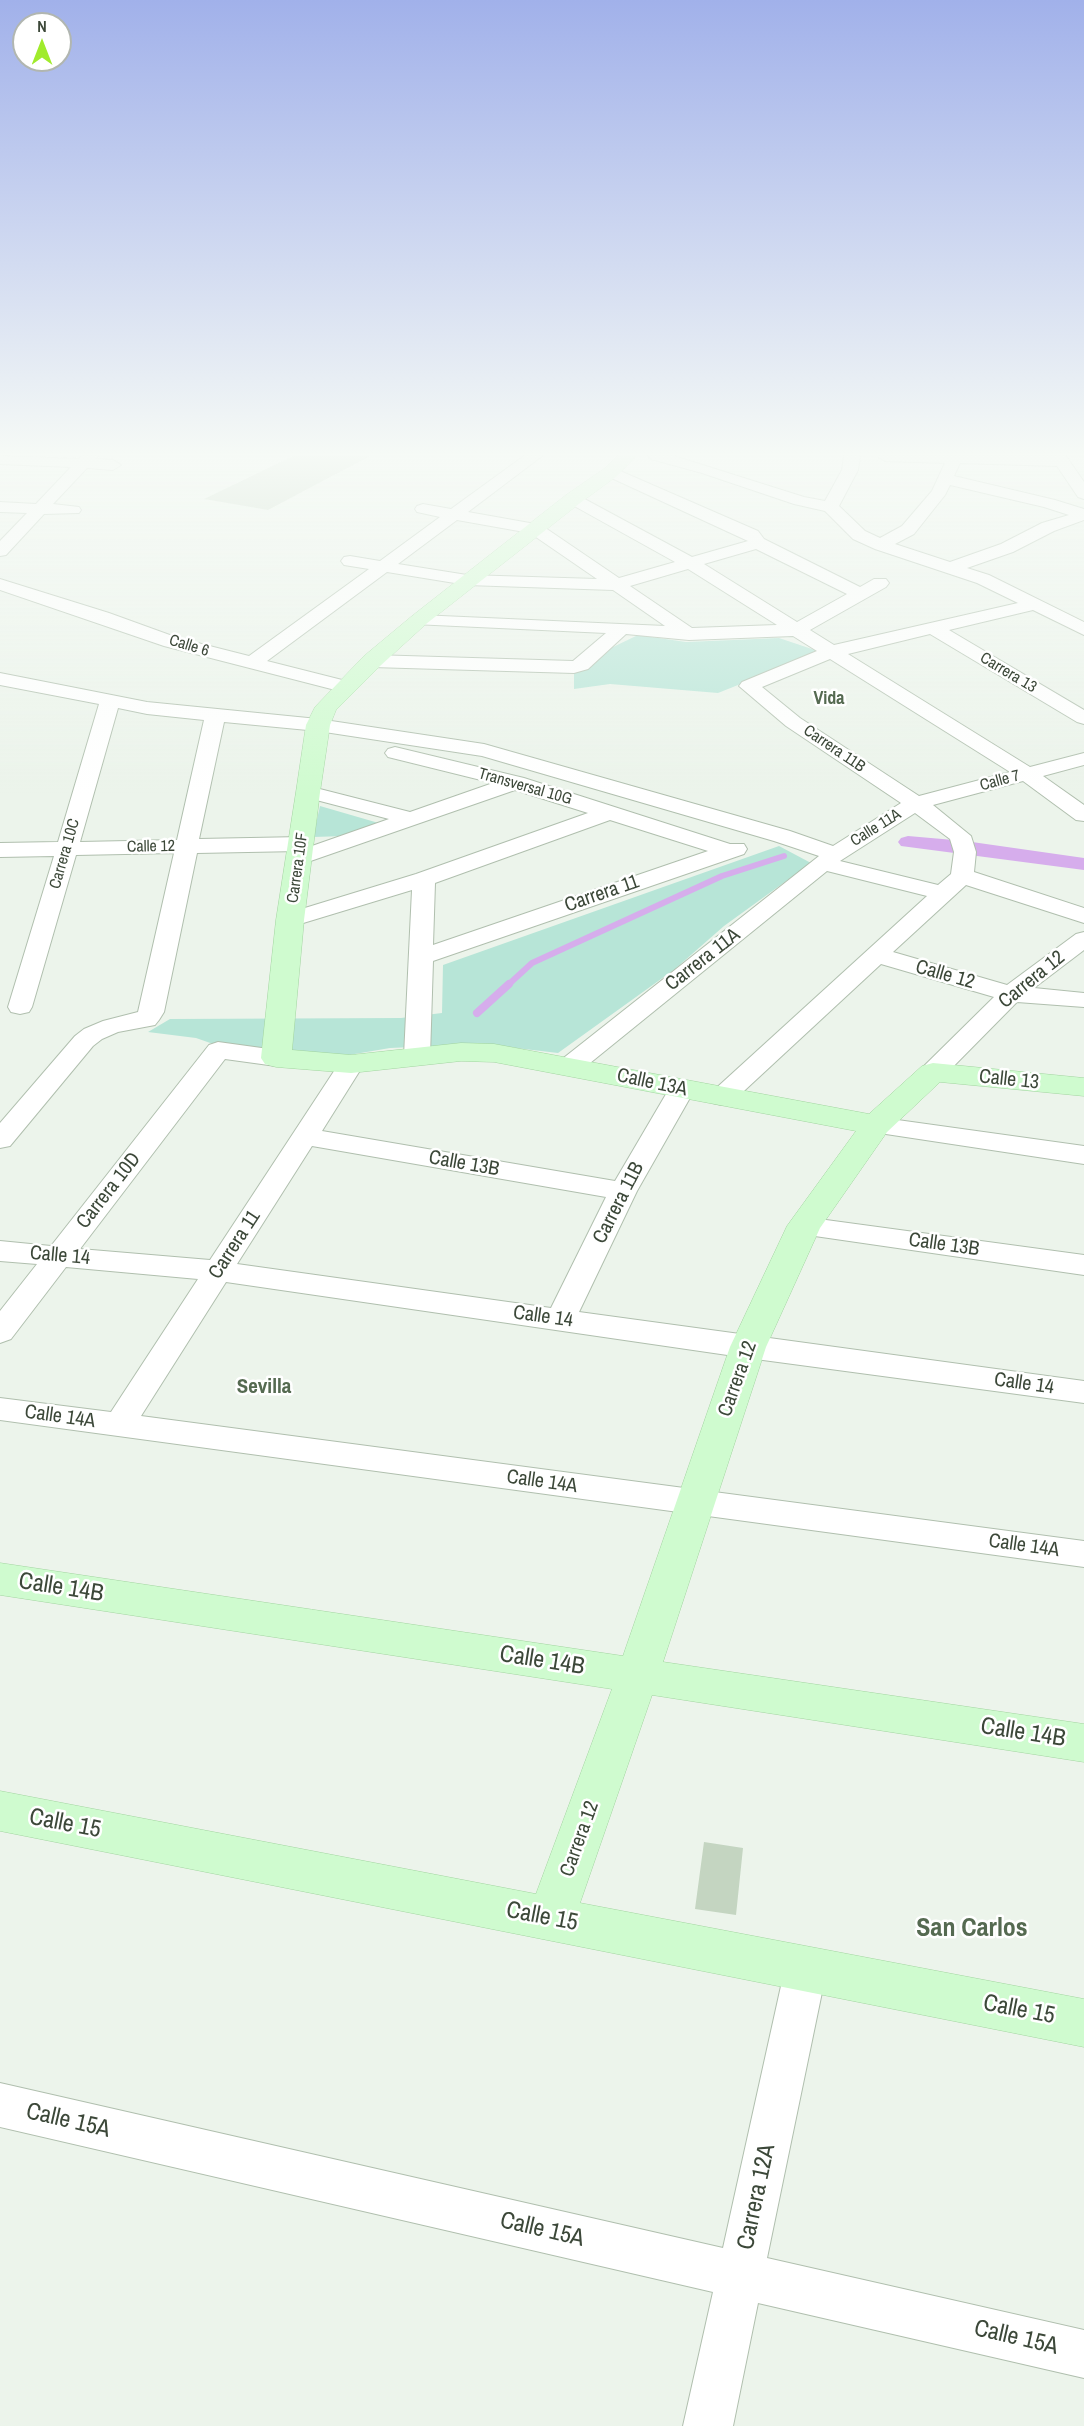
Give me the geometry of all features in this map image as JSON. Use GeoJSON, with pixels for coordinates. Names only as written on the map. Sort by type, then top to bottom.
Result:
{"type":"FeatureCollection","features":[{"type":"Feature","properties":{"kind":"street"},"geometry":{"type":"LineString","coordinates":[[251,664],[382,569]]}},
{"type":"Feature","properties":{"kind":"street"},"geometry":{"type":"LineString","coordinates":[[392,569],[467,580],[615,585],[669,569]]}},
{"type":"Feature","properties":{"kind":"street","name":"Carrera 10F"},"geometry":{"type":"LineString","coordinates":[[276,1058],[290,920],[308,792],[318,729],[326,707],[372,661],[482,569]]}},
{"type":"Feature","properties":{"kind":"street"},"geometry":{"type":"LineString","coordinates":[[592,569],[689,634]]}},
{"type":"Feature","properties":{"kind":"street"},"geometry":{"type":"LineString","coordinates":[[700,569],[1027,774],[1084,815]]}},
{"type":"Feature","properties":{"kind":"street"},"geometry":{"type":"LineString","coordinates":[[811,569],[861,594]]}},
{"type":"Feature","properties":{"kind":"street"},"geometry":{"type":"LineString","coordinates":[[959,569],[1084,628]]}},
{"type":"Feature","properties":{"kind":"street"},"geometry":{"type":"LineString","coordinates":[[419,620],[622,628],[689,634],[797,630],[880,583]]}},
{"type":"Feature","properties":{"kind":"street","name":"Calle 6"},"geometry":{"type":"LineString","coordinates":[[0,584],[103,617],[171,642],[346,687]]}},
{"type":"Feature","properties":{"kind":"street"},"geometry":{"type":"LineString","coordinates":[[830,652],[1033,605]]}},
{"type":"Feature","properties":{"kind":"street"},"geometry":{"type":"LineString","coordinates":[[372,661],[563,667],[581,665],[622,628]]}},
{"type":"Feature","properties":{"kind":"street","name":"Carrera 13"},"geometry":{"type":"LineString","coordinates":[[932,628],[1084,718]]}},
{"type":"Feature","properties":{"kind":"street","name":"Carrera 11B"},"geometry":{"type":"LineString","coordinates":[[830,652],[749,686],[793,722],[916,803],[963,844],[962,876]]}},
{"type":"Feature","properties":{"kind":"street"},"geometry":{"type":"LineString","coordinates":[[0,679],[110,702],[484,750],[782,836],[830,859],[941,893]]}},
{"type":"Feature","properties":{"kind":"street","name":"Carrera 10C"},"geometry":{"type":"LineString","coordinates":[[20,1007],[110,702]]}},
{"type":"Feature","properties":{"kind":"street"},"geometry":{"type":"LineString","coordinates":[[0,1140],[84,1041],[93,1034],[112,1026],[146,1020],[151,1012],[216,716]]}},
{"type":"Feature","properties":{"kind":"street","name":"Transversal 10G"},"geometry":{"type":"LineString","coordinates":[[318,729],[516,783],[730,850]]}},
{"type":"Feature","properties":{"kind":"street","name":"Calle 7"},"geometry":{"type":"LineString","coordinates":[[916,803],[1084,759]]}},
{"type":"Feature","properties":{"kind":"street","name":"Calle 12"},"geometry":{"type":"LineString","coordinates":[[0,850],[188,846],[301,851],[412,819],[557,771]]}},
{"type":"Feature","properties":{"kind":"street"},"geometry":{"type":"LineString","coordinates":[[308,792],[412,819]]}},
{"type":"Feature","properties":{"kind":"street","name":"Calle 11A"},"geometry":{"type":"LineString","coordinates":[[830,859],[916,803]]}},
{"type":"Feature","properties":{"kind":"street"},"geometry":{"type":"LineString","coordinates":[[290,920],[424,879],[608,813]]}},
{"type":"Feature","properties":{"kind":"street","name":"Carrera 11"},"geometry":{"type":"LineString","coordinates":[[423,956],[730,850],[782,836]]}},
{"type":"Feature","properties":{"kind":"street","name":"Carrera 11A"},"geometry":{"type":"LineString","coordinates":[[570,1066],[830,859]]}},
{"type":"Feature","properties":{"kind":"street"},"geometry":{"type":"LineString","coordinates":[[722,1097],[962,876],[1084,916]]}},
{"type":"Feature","properties":{"kind":"street"},"geometry":{"type":"LineString","coordinates":[[417,1056],[423,956],[424,879]]}},
{"type":"Feature","properties":{"kind":"street","name":"Carrera 12"},"geometry":{"type":"LineString","coordinates":[[551,1919],[638,1675],[748,1347],[804,1226],[876,1125],[1011,994],[1084,939]]}},
{"type":"Feature","properties":{"kind":"street","name":"Calle 12"},"geometry":{"type":"LineString","coordinates":[[877,955],[1011,994],[1084,1000]]}},
{"type":"Feature","properties":{"kind":"street","name":"Calle 13A"},"geometry":{"type":"LineString","coordinates":[[218,1050],[276,1058],[351,1064],[460,1052],[494,1053],[876,1125],[1084,1155]]}},
{"type":"Feature","properties":{"kind":"street","name":"Carrera 10D"},"geometry":{"type":"LineString","coordinates":[[0,1332],[218,1050]]}},
{"type":"Feature","properties":{"kind":"street","name":"Carrera 11"},"geometry":{"type":"LineString","coordinates":[[119,1425],[351,1064]]}},
{"type":"Feature","properties":{"kind":"street","name":"Calle 13"},"geometry":{"type":"LineString","coordinates":[[933,1072],[1084,1087]]}},
{"type":"Feature","properties":{"kind":"street","name":"Carrera 11B"},"geometry":{"type":"LineString","coordinates":[[561,1320],[623,1191],[682,1089]]}},
{"type":"Feature","properties":{"kind":"street","name":"Calle 13B"},"geometry":{"type":"LineString","coordinates":[[305,1136],[623,1191]]}},
{"type":"Feature","properties":{"kind":"street","name":"Calle 13B"},"geometry":{"type":"LineString","coordinates":[[804,1226],[1084,1264]]}},
{"type":"Feature","properties":{"kind":"street","name":"Calle 14"},"geometry":{"type":"LineString","coordinates":[[0,1251],[218,1271],[748,1347],[1084,1392]]}},
{"type":"Feature","properties":{"kind":"street","name":"Calle 14A"},"geometry":{"type":"LineString","coordinates":[[0,1409],[1084,1554]]}},
{"type":"Feature","properties":{"kind":"street","name":"Calle 14B"},"geometry":{"type":"LineString","coordinates":[[0,1579],[1084,1743]]}},
{"type":"Feature","properties":{"kind":"street","name":"Calle 15"},"geometry":{"type":"LineString","coordinates":[[0,1811],[1084,2023]]}},
{"type":"Feature","properties":{"kind":"street","name":"Carrera 12A"},"geometry":{"type":"LineString","coordinates":[[708,2426],[806,1968]]}},
{"type":"Feature","properties":{"kind":"street","name":"Calle 15A"},"geometry":{"type":"LineString","coordinates":[[0,2105],[1084,2354]]}},
{"type":"Feature","properties":{"kind":"shaded area"},"geometry":{"type":"Polygon","coordinates":[[[638,635],[686,642],[779,638],[821,652],[718,693],[610,684],[574,689],[574,673],[611,648],[638,635]]]}},
{"type":"Feature","properties":{"kind":"shaded area"},"geometry":{"type":"Polygon","coordinates":[[[320,806],[382,824],[345,836],[313,837],[320,806]]]}},
{"type":"Feature","properties":{"kind":"shaded area"},"geometry":{"type":"Polygon","coordinates":[[[779,846],[811,863],[724,926],[675,969],[558,1053],[482,1044],[390,1048],[343,1056],[219,1046],[196,1038],[148,1032],[170,1019],[401,1018],[442,1013],[443,965],[779,846]]]}},
{"type":"Feature","properties":{"kind":"building"},"geometry":{"type":"Polygon","coordinates":[[[704,1842],[743,1848],[736,1915],[695,1909],[704,1842]]]}},
{"type":"Feature","properties":{"kind":"waterway"},"geometry":{"type":"LineString","coordinates":[[908,842],[965,847],[1084,864]]}},
{"type":"Feature","properties":{"kind":"waterway"},"geometry":{"type":"LineString","coordinates":[[508,985],[532,963],[722,876],[784,856]]}},
{"type":"Feature","properties":{"kind":"waterway"},"geometry":{"type":"LineString","coordinates":[[477,1013],[509,984]]}},
{"type":"Feature","properties":{"kind":"district","name":"Vida"},"geometry":{"type":"Point","coordinates":[829,699]}},
{"type":"Feature","properties":{"kind":"district","name":"Sevilla"},"geometry":{"type":"Point","coordinates":[264,1387]}},
{"type":"Feature","properties":{"kind":"district","name":"San Carlos"},"geometry":{"type":"Point","coordinates":[972,1929]}}]}
